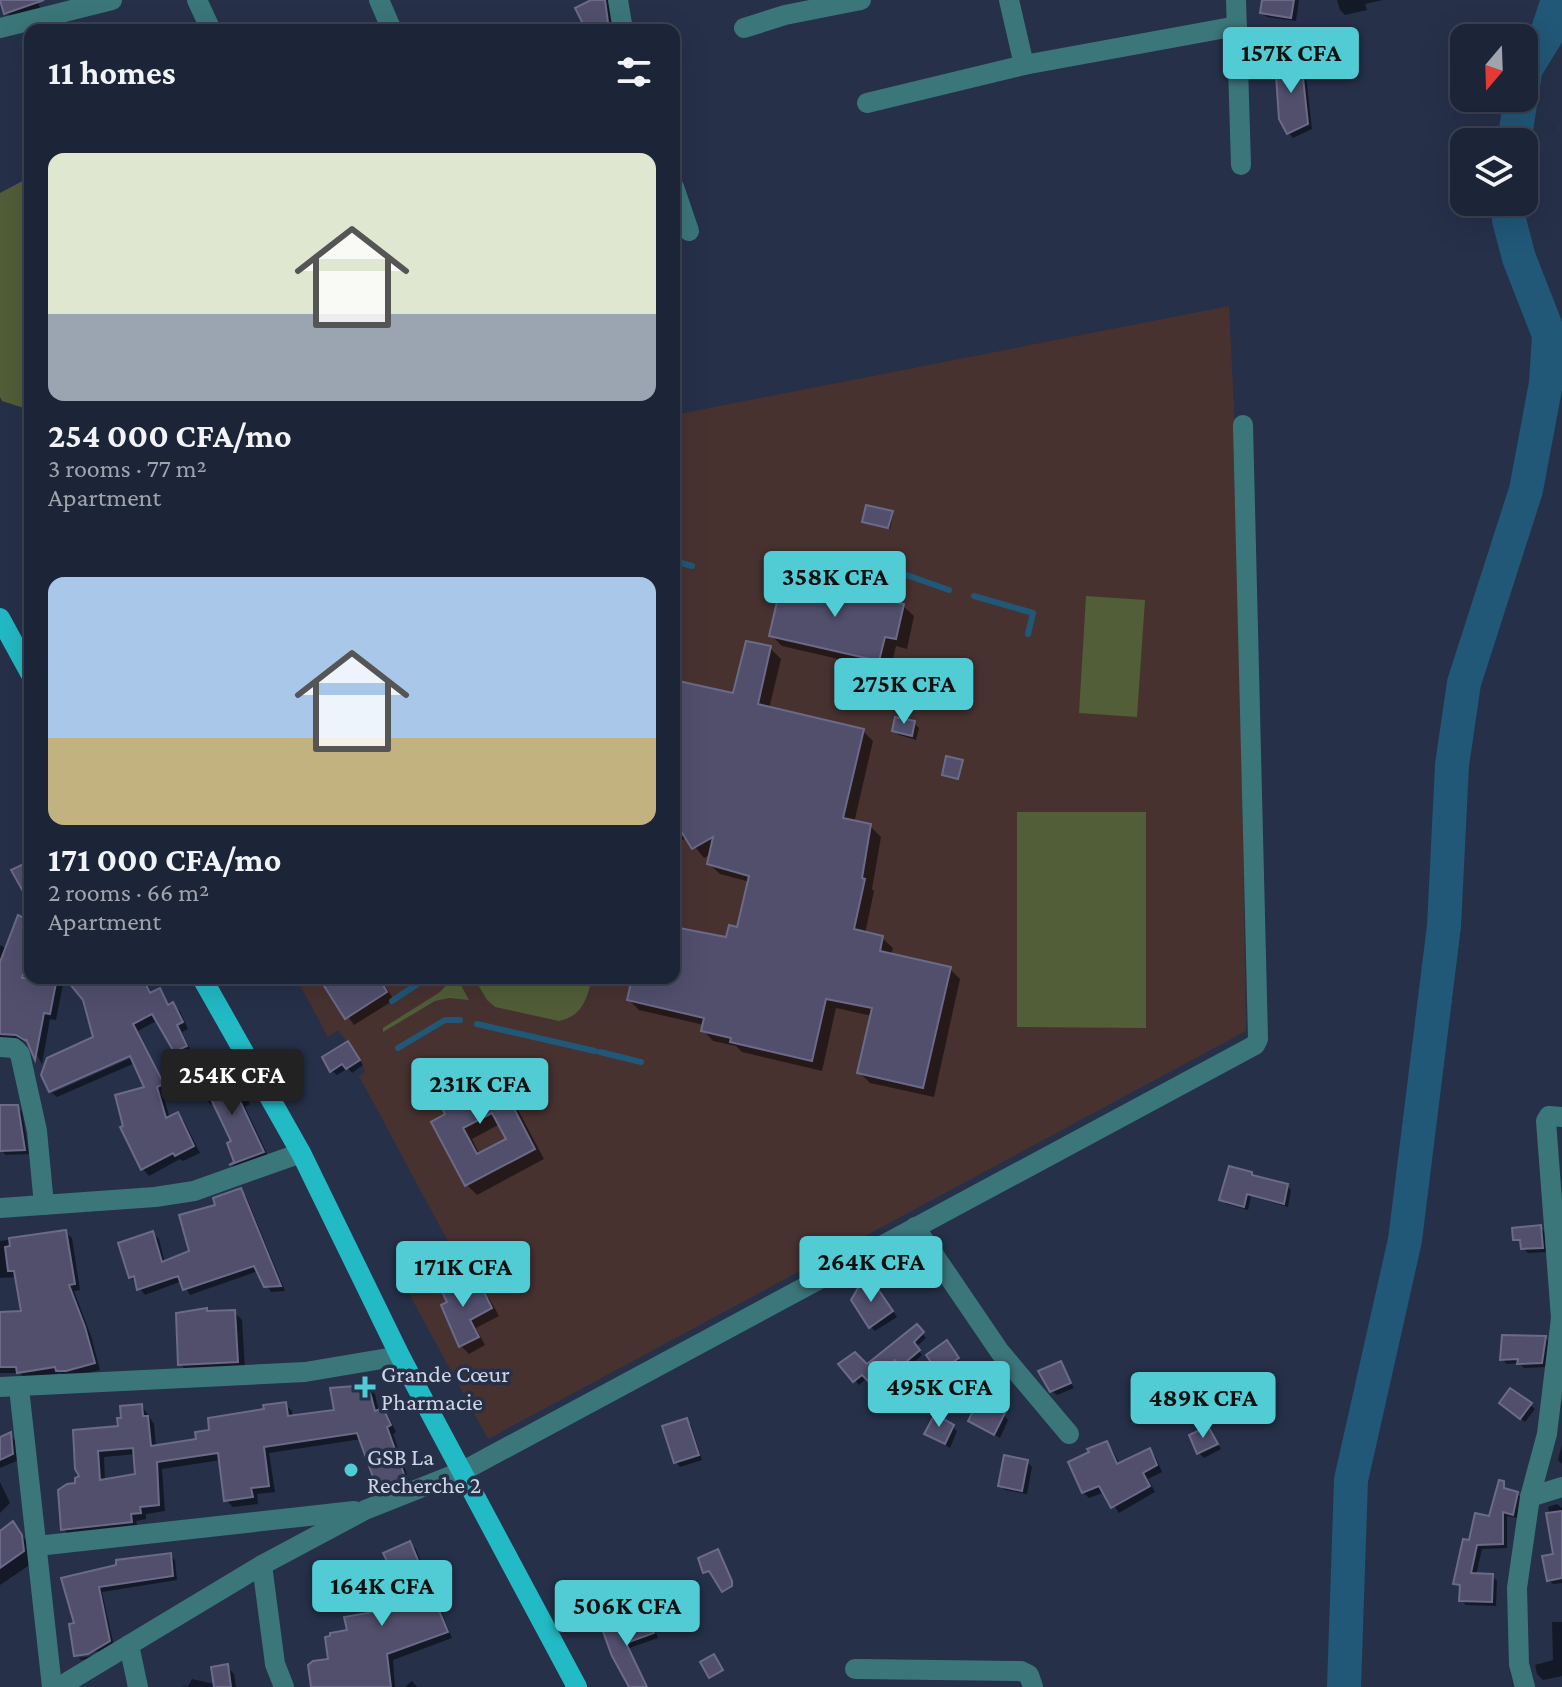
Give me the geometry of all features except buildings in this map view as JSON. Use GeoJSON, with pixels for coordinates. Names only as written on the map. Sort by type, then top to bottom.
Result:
{"type":"FeatureCollection","features":[{"type":"Feature","properties":{"kind":"main road"},"geometry":{"type":"LineString","coordinates":[[3,631],[24,664]]}},
{"type":"Feature","properties":{"kind":"main road"},"geometry":{"type":"LineString","coordinates":[[205,984],[301,1153],[400,1356],[577,1687]]}},
{"type":"Feature","properties":{"kind":"street"},"geometry":{"type":"LineString","coordinates":[[40,24],[112,0]]}},
{"type":"Feature","properties":{"kind":"street"},"geometry":{"type":"LineString","coordinates":[[197,0],[208,24]]}},
{"type":"Feature","properties":{"kind":"street"},"geometry":{"type":"LineString","coordinates":[[379,0],[389,24]]}},
{"type":"Feature","properties":{"kind":"street"},"geometry":{"type":"LineString","coordinates":[[618,0],[622,24]]}},
{"type":"Feature","properties":{"kind":"street"},"geometry":{"type":"LineString","coordinates":[[744,28],[785,15],[861,0]]}},
{"type":"Feature","properties":{"kind":"street"},"geometry":{"type":"LineString","coordinates":[[1009,0],[1024,65]]}},
{"type":"Feature","properties":{"kind":"street"},"geometry":{"type":"LineString","coordinates":[[1236,0],[1241,165]]}},
{"type":"Feature","properties":{"kind":"street"},"geometry":{"type":"LineString","coordinates":[[0,28],[24,26]]}},
{"type":"Feature","properties":{"kind":"street"},"geometry":{"type":"LineString","coordinates":[[867,103],[1024,65],[1237,26]]}},
{"type":"Feature","properties":{"kind":"street"},"geometry":{"type":"LineString","coordinates":[[1238,50],[1341,44]]}},
{"type":"Feature","properties":{"kind":"street"},"geometry":{"type":"LineString","coordinates":[[680,205],[689,231]]}},
{"type":"Feature","properties":{"kind":"street"},"geometry":{"type":"LineString","coordinates":[[59,1687],[262,1565],[365,1510],[463,1471],[1257,1042],[1243,425]]}},
{"type":"Feature","properties":{"kind":"street"},"geometry":{"type":"LineString","coordinates":[[0,1047],[14,1048],[20,1054],[37,1131],[44,1205]]}},
{"type":"Feature","properties":{"kind":"street"},"geometry":{"type":"LineString","coordinates":[[1525,1687],[1519,1664],[1517,1588],[1530,1497],[1547,1434],[1561,1318],[1546,1121],[1549,1116],[1562,1117]]}},
{"type":"Feature","properties":{"kind":"street"},"geometry":{"type":"LineString","coordinates":[[0,1208],[155,1197],[194,1191],[301,1153]]}},
{"type":"Feature","properties":{"kind":"street"},"geometry":{"type":"LineString","coordinates":[[915,1227],[1000,1352],[1069,1434]]}},
{"type":"Feature","properties":{"kind":"street"},"geometry":{"type":"LineString","coordinates":[[52,1687],[37,1546],[10,1388],[305,1372],[400,1356]]}},
{"type":"Feature","properties":{"kind":"street"},"geometry":{"type":"LineString","coordinates":[[1530,1497],[1562,1487]]}},
{"type":"Feature","properties":{"kind":"street"},"geometry":{"type":"LineString","coordinates":[[37,1546],[365,1510]]}},
{"type":"Feature","properties":{"kind":"street"},"geometry":{"type":"LineString","coordinates":[[262,1565],[275,1664],[284,1687]]}},
{"type":"Feature","properties":{"kind":"street"},"geometry":{"type":"LineString","coordinates":[[129,1645],[138,1687]]}},
{"type":"Feature","properties":{"kind":"street"},"geometry":{"type":"LineString","coordinates":[[855,1669],[1021,1671],[1029,1675],[1033,1687]]}},
{"type":"Feature","properties":{"kind":"shaded area"},"geometry":{"type":"Polygon","coordinates":[[[1229,306],[1237,470],[1246,1031],[488,1439],[407,1290],[459,1262],[359,1076],[365,1072],[360,1059],[338,1030],[328,1037],[299,984],[680,984],[680,414],[1229,306]]]}},
{"type":"Feature","properties":{"kind":"green space"},"geometry":{"type":"Polygon","coordinates":[[[24,180],[24,408],[2,401],[0,397],[0,193],[24,180]]]}},
{"type":"Feature","properties":{"kind":"green space"},"geometry":{"type":"Polygon","coordinates":[[[1086,596],[1145,600],[1137,717],[1079,713],[1086,596]]]}},
{"type":"Feature","properties":{"kind":"green space"},"geometry":{"type":"Polygon","coordinates":[[[1017,812],[1146,812],[1146,1028],[1017,1027],[1017,812]]]}},
{"type":"Feature","properties":{"kind":"green space"},"geometry":{"type":"Polygon","coordinates":[[[447,984],[460,984],[469,1000],[449,998],[435,1001],[383,1032],[383,1028],[440,992],[447,984]]]}},
{"type":"Feature","properties":{"kind":"green space"},"geometry":{"type":"Polygon","coordinates":[[[478,984],[590,984],[578,1011],[559,1021],[495,1007],[478,984]]]}},
{"type":"Feature","properties":{"kind":"waterway"},"geometry":{"type":"LineString","coordinates":[[1538,49],[1546,36],[1558,0]]}},
{"type":"Feature","properties":{"kind":"waterway"},"geometry":{"type":"LineString","coordinates":[[1516,128],[1519,112]]}},
{"type":"Feature","properties":{"kind":"waterway"},"geometry":{"type":"LineString","coordinates":[[1344,1687],[1351,1480],[1405,1240],[1444,926],[1452,765],[1464,683],[1526,490],[1546,383],[1549,335],[1519,258],[1509,216]]}},
{"type":"Feature","properties":{"kind":"waterway"},"geometry":{"type":"LineString","coordinates":[[680,563],[692,566]]}},
{"type":"Feature","properties":{"kind":"waterway"},"geometry":{"type":"LineString","coordinates":[[898,572],[949,590]]}},
{"type":"Feature","properties":{"kind":"waterway"},"geometry":{"type":"LineString","coordinates":[[974,596],[1033,613],[1028,634]]}},
{"type":"Feature","properties":{"kind":"waterway"},"geometry":{"type":"LineString","coordinates":[[392,1001],[418,984]]}},
{"type":"Feature","properties":{"kind":"waterway"},"geometry":{"type":"LineString","coordinates":[[398,1048],[445,1020],[460,1020]]}},
{"type":"Feature","properties":{"kind":"waterway"},"geometry":{"type":"LineString","coordinates":[[477,1024],[595,1051]]}},
{"type":"Feature","properties":{"kind":"waterway"},"geometry":{"type":"LineString","coordinates":[[600,1052],[641,1062]]}},
{"type":"Feature","properties":{"kind":"place","name":"Grande Cœur Pharmacie"},"geometry":{"type":"Point","coordinates":[365,1387]}},
{"type":"Feature","properties":{"kind":"place","name":"GSB La Recherche 2"},"geometry":{"type":"Point","coordinates":[351,1470]}}]}
